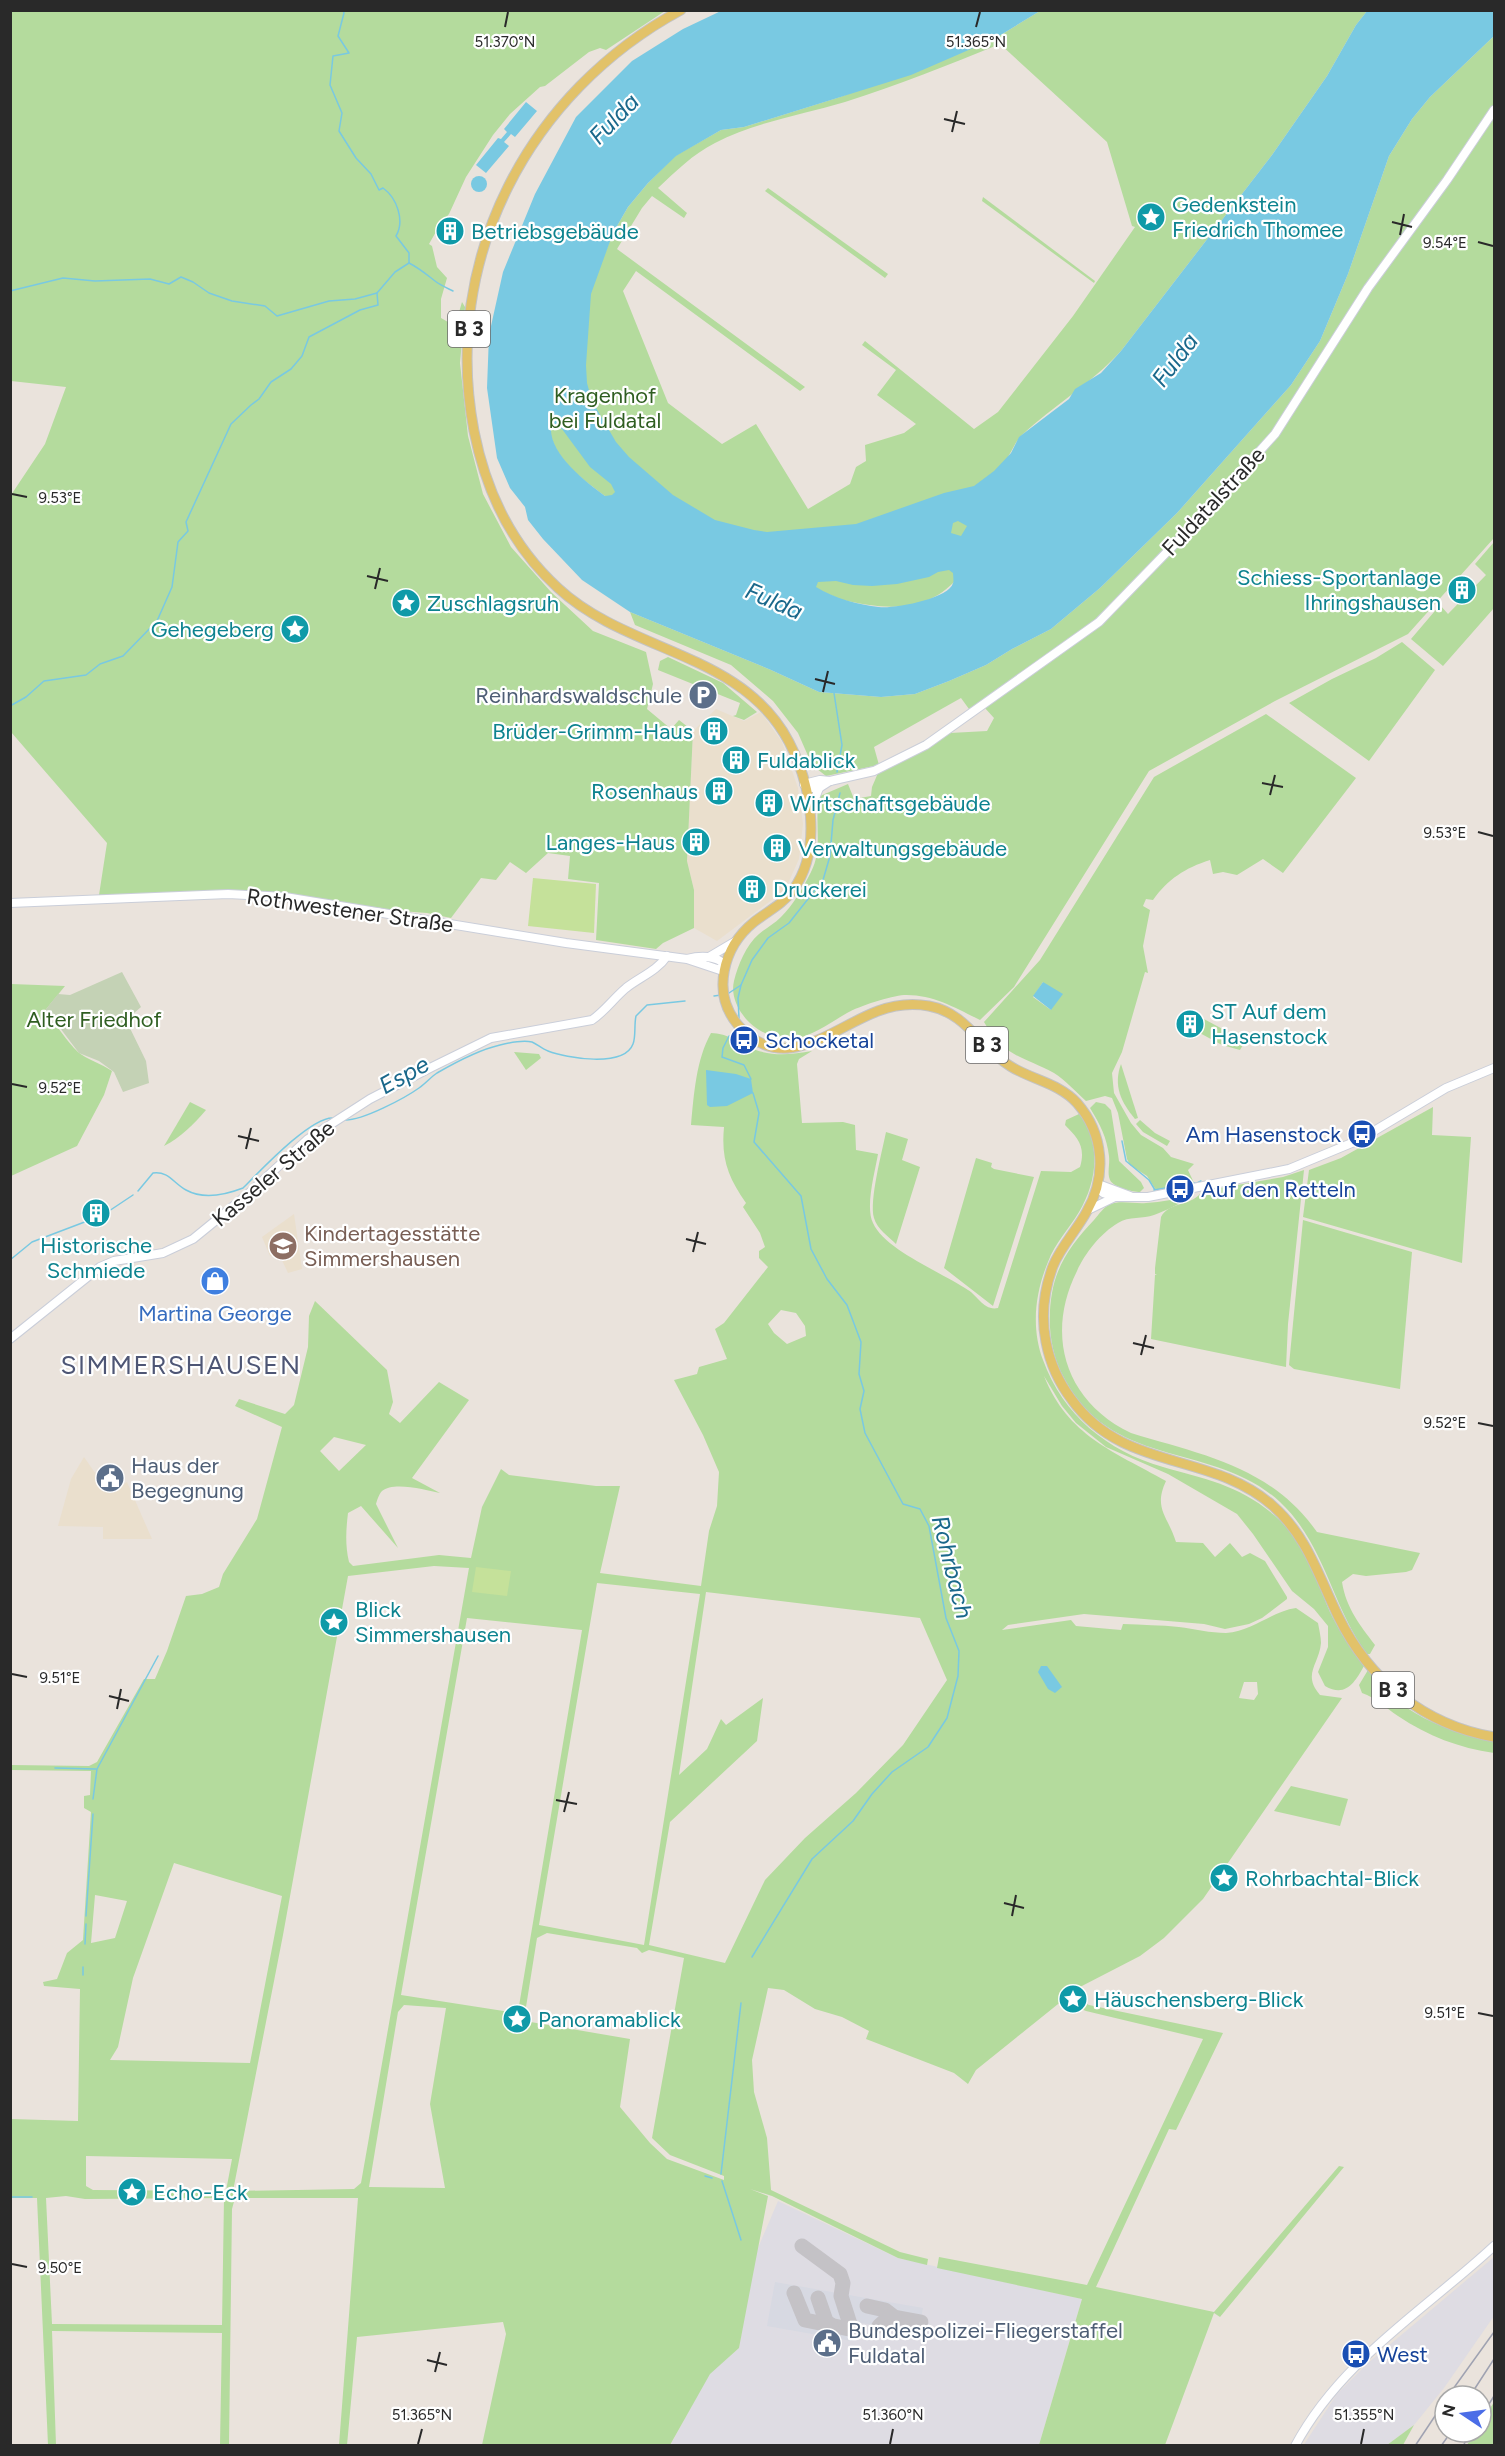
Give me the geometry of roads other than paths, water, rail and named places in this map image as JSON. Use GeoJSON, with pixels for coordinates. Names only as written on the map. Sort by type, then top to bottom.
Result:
{"type":"FeatureCollection","features":[{"type":"Feature","properties":{"kind":"main road","name":"B 3"},"geometry":{"type":"LineString","coordinates":[[681,10],[632,40],[585,80],[541,131],[514,173],[492,222],[474,290],[468,349],[472,416],[480,456],[496,503],[513,536],[537,566],[562,592],[596,616],[630,634],[712,669],[747,691],[770,713],[783,731],[797,760],[809,811],[808,851],[800,879],[781,904],[749,926],[736,941],[723,971],[724,995],[735,1021],[757,1040],[786,1049],[806,1046],[885,1008],[913,1005],[944,1011],[970,1027],[1008,1065],[1064,1092],[1077,1103],[1099,1143],[1101,1165],[1098,1186],[1088,1210],[1060,1251],[1053,1266],[1044,1299],[1043,1314],[1046,1346],[1052,1363],[1076,1406],[1099,1429],[1123,1444],[1226,1477],[1273,1506],[1288,1521],[1309,1551],[1351,1641],[1371,1669],[1403,1698],[1430,1716],[1477,1734],[1494,1737]]}},
{"type":"Feature","properties":{"kind":"main road","name":"Fuldatalstraße"},"geometry":{"type":"LineString","coordinates":[[804,784],[874,771],[926,745],[1099,622],[1197,521],[1279,429],[1368,288],[1447,180],[1494,110]]}},
{"type":"Feature","properties":{"kind":"main road","name":"Fuldatalstraße"},"geometry":{"type":"LineString","coordinates":[[819,788],[830,781]]}},
{"type":"Feature","properties":{"kind":"main road"},"geometry":{"type":"LineString","coordinates":[[804,784],[812,788],[819,788],[809,811]]}},
{"type":"Feature","properties":{"kind":"main road","name":"Rothwestener Straße"},"geometry":{"type":"LineString","coordinates":[[10,903],[256,894],[377,911],[577,945],[687,959],[723,971]]}},
{"type":"Feature","properties":{"kind":"main road"},"geometry":{"type":"LineString","coordinates":[[709,957],[736,941]]}},
{"type":"Feature","properties":{"kind":"main road","name":"Kasseler Straße"},"geometry":{"type":"LineString","coordinates":[[10,1339],[100,1267],[114,1261],[163,1253],[193,1239],[247,1195],[304,1142],[370,1099],[491,1038],[592,1020],[605,1011],[628,986],[660,966],[667,956]]}},
{"type":"Feature","properties":{"kind":"main road"},"geometry":{"type":"LineString","coordinates":[[709,957],[722,962],[723,971]]}},
{"type":"Feature","properties":{"kind":"main road","name":"Rothwestener Straße"},"geometry":{"type":"LineString","coordinates":[[687,959],[709,957]]}},
{"type":"Feature","properties":{"kind":"main road"},"geometry":{"type":"LineString","coordinates":[[1098,1186],[1103,1193],[1115,1197],[1149,1197],[1281,1170],[1307,1162],[1359,1140],[1462,1080],[1494,1068]]}},
{"type":"Feature","properties":{"kind":"main road"},"geometry":{"type":"LineString","coordinates":[[1098,1186],[1131,1196]]}},
{"type":"Feature","properties":{"kind":"main road"},"geometry":{"type":"LineString","coordinates":[[1088,1210],[1115,1197]]}},
{"type":"Feature","properties":{"kind":"main road"},"geometry":{"type":"LineString","coordinates":[[1295,2445],[1332,2393],[1365,2355],[1494,2246]]}},
{"type":"Feature","properties":{"kind":"water","name":"Fulda"},"geometry":{"type":"Polygon","coordinates":[[[723,10],[1040,11],[994,39],[911,75],[744,127],[721,130],[676,156],[648,183],[628,207],[613,233],[591,294],[586,365],[587,383],[592,401],[616,442],[629,457],[673,495],[715,520],[767,532],[856,524],[944,493],[974,486],[994,471],[1011,453],[1019,437],[1069,399],[1075,389],[1101,373],[1121,351],[1272,155],[1327,76],[1356,25],[1367,11],[1494,11],[1494,36],[1430,97],[1412,119],[1389,156],[1348,274],[1320,341],[1291,385],[1177,513],[1100,588],[1051,629],[986,665],[949,681],[915,694],[881,697],[819,692],[630,612],[582,580],[543,539],[528,520],[525,507],[510,488],[497,458],[487,388],[489,335],[503,272],[535,194],[576,117],[632,61],[683,29],[723,10]],[[557,426],[551,427],[552,437],[562,457],[597,490],[605,496],[612,495],[615,492],[611,484],[590,467],[562,429],[557,426]],[[958,521],[953,523],[951,533],[961,536],[967,526],[958,521]],[[949,570],[929,577],[897,584],[872,586],[836,581],[818,582],[816,587],[855,603],[879,607],[896,606],[920,602],[949,589],[953,582],[953,573],[949,570]]]}},
{"type":"Feature","properties":{"kind":"water"},"geometry":{"type":"Polygon","coordinates":[[[526,102],[537,111],[515,137],[511,134],[504,142],[509,146],[486,173],[476,165],[498,138],[501,139],[507,132],[504,129],[526,102]]]}},
{"type":"Feature","properties":{"kind":"water"},"geometry":{"type":"Polygon","coordinates":[[[479,176],[485,178],[487,184],[485,190],[479,192],[473,190],[471,184],[473,178],[479,176]]]}},
{"type":"Feature","properties":{"kind":"water"},"geometry":{"type":"Polygon","coordinates":[[[1043,982],[1063,994],[1051,1010],[1033,996],[1043,982]]]}},
{"type":"Feature","properties":{"kind":"water"},"geometry":{"type":"Polygon","coordinates":[[[706,1070],[736,1074],[751,1079],[753,1093],[727,1106],[710,1107],[707,1105],[706,1070]]]}},
{"type":"Feature","properties":{"kind":"water"},"geometry":{"type":"Polygon","coordinates":[[[1041,1666],[1047,1666],[1062,1687],[1055,1693],[1048,1689],[1038,1672],[1041,1666]]]}},
{"type":"Feature","properties":{"kind":"waterway"},"geometry":{"type":"LineString","coordinates":[[343,10],[338,36],[349,53],[333,56],[330,85],[342,113],[339,131],[356,158],[371,174],[379,190],[383,188],[388,192],[396,204],[400,217],[396,236],[409,253],[409,263],[453,291]]}},
{"type":"Feature","properties":{"kind":"waterway"},"geometry":{"type":"LineString","coordinates":[[10,291],[63,278],[95,281],[150,279],[169,284],[181,277],[209,293],[232,301],[265,306],[277,316],[329,301],[355,299],[377,293],[395,272],[409,263]]}},
{"type":"Feature","properties":{"kind":"waterway"},"geometry":{"type":"LineString","coordinates":[[10,706],[26,697],[44,681],[86,675],[100,664],[123,656],[157,621],[172,587],[178,542],[188,531],[186,522],[231,424],[259,399],[271,382],[291,369],[302,356],[309,337],[360,310],[378,305],[377,293]]}},
{"type":"Feature","properties":{"kind":"waterway","name":"Espe"},"geometry":{"type":"LineString","coordinates":[[834,693],[842,745],[837,772]]}},
{"type":"Feature","properties":{"kind":"waterway","name":"Espe"},"geometry":{"type":"LineString","coordinates":[[729,993],[741,985],[752,960],[768,938],[789,923],[823,880],[830,856],[833,820],[840,793]]}},
{"type":"Feature","properties":{"kind":"waterway"},"geometry":{"type":"LineString","coordinates":[[739,1018],[738,998],[741,985]]}},
{"type":"Feature","properties":{"kind":"waterway","name":"Espe"},"geometry":{"type":"LineString","coordinates":[[714,996],[721,995]]}},
{"type":"Feature","properties":{"kind":"waterway","name":"Espe"},"geometry":{"type":"LineString","coordinates":[[344,1120],[361,1117],[383,1108],[422,1086],[437,1073],[475,1053],[503,1044],[532,1042],[548,1051],[580,1058],[607,1059],[618,1056],[628,1051],[633,1044],[636,1016],[647,1005],[685,1001]]}},
{"type":"Feature","properties":{"kind":"waterway"},"geometry":{"type":"LineString","coordinates":[[729,1036],[723,1048],[722,1057],[744,1065],[751,1079]]}},
{"type":"Feature","properties":{"kind":"waterway","name":"Rohrbach"},"geometry":{"type":"LineString","coordinates":[[752,1957],[812,1859],[853,1821],[872,1794],[892,1772],[928,1747],[947,1718],[958,1676],[959,1651],[946,1618],[929,1526],[920,1509],[903,1504],[865,1433],[860,1409],[864,1391],[859,1374],[861,1342],[847,1305],[827,1279],[811,1249],[801,1196],[754,1142],[759,1113],[753,1093]]}},
{"type":"Feature","properties":{"kind":"waterway","name":"Espe"},"geometry":{"type":"LineString","coordinates":[[138,1191],[153,1173],[163,1174],[186,1190],[200,1195],[229,1193],[243,1188],[300,1135],[324,1119],[334,1118]]}},
{"type":"Feature","properties":{"kind":"waterway"},"geometry":{"type":"LineString","coordinates":[[1122,1141],[1126,1161],[1149,1180],[1155,1190]]}},
{"type":"Feature","properties":{"kind":"waterway"},"geometry":{"type":"LineString","coordinates":[[1197,1183],[1201,1181]]}},
{"type":"Feature","properties":{"kind":"waterway"},"geometry":{"type":"LineString","coordinates":[[1154,1190],[1195,1183]]}},
{"type":"Feature","properties":{"kind":"waterway","name":"Espe"},"geometry":{"type":"LineString","coordinates":[[10,1260],[32,1242],[103,1215],[133,1195]]}},
{"type":"Feature","properties":{"kind":"waterway"},"geometry":{"type":"LineString","coordinates":[[93,1799],[97,1769],[158,1656]]}},
{"type":"Feature","properties":{"kind":"waterway"},"geometry":{"type":"LineString","coordinates":[[55,1768],[96,1769]]}},
{"type":"Feature","properties":{"kind":"waterway"},"geometry":{"type":"LineString","coordinates":[[86,1916],[93,1814]]}},
{"type":"Feature","properties":{"kind":"waterway"},"geometry":{"type":"LineString","coordinates":[[85,1944],[86,1924]]}},
{"type":"Feature","properties":{"kind":"waterway"},"geometry":{"type":"LineString","coordinates":[[83,1967],[83,1975]]}},
{"type":"Feature","properties":{"kind":"waterway"},"geometry":{"type":"LineString","coordinates":[[721,2174],[741,2003]]}},
{"type":"Feature","properties":{"kind":"waterway"},"geometry":{"type":"LineString","coordinates":[[705,2176],[712,2178]]}},
{"type":"Feature","properties":{"kind":"waterway"},"geometry":{"type":"LineString","coordinates":[[722,2181],[741,2240]]}},
{"type":"Feature","properties":{"kind":"waterway"},"geometry":{"type":"LineString","coordinates":[[10,2197],[32,2197]]}},
{"type":"Feature","properties":{"kind":"railway"},"geometry":{"type":"LineString","coordinates":[[1457,2384],[1494,2332]]}},
{"type":"Feature","properties":{"kind":"railway"},"geometry":{"type":"LineString","coordinates":[[1478,2384],[1494,2359]]}},
{"type":"Feature","properties":{"kind":"railway"},"geometry":{"type":"LineString","coordinates":[[1415,2446],[1433,2419]]}},
{"type":"Feature","properties":{"kind":"place","name":"Gedenkstein Friedrich Thomee"},"geometry":{"type":"Point","coordinates":[1151,217]}},
{"type":"Feature","properties":{"kind":"place","name":"Betriebsgebäude"},"geometry":{"type":"Point","coordinates":[450,231]}},
{"type":"Feature","properties":{"kind":"place","name":"Schiess-Sportanlage Ihringshausen"},"geometry":{"type":"Point","coordinates":[1462,590]}},
{"type":"Feature","properties":{"kind":"place","name":"Zuschlagsruh"},"geometry":{"type":"Point","coordinates":[406,603]}},
{"type":"Feature","properties":{"kind":"place","name":"Gehegeberg"},"geometry":{"type":"Point","coordinates":[295,629]}},
{"type":"Feature","properties":{"kind":"place","name":"Reinhardswaldschule"},"geometry":{"type":"Point","coordinates":[703,695]}},
{"type":"Feature","properties":{"kind":"place","name":"Brüder-Grimm-Haus"},"geometry":{"type":"Point","coordinates":[714,731]}},
{"type":"Feature","properties":{"kind":"place","name":"Fuldablick"},"geometry":{"type":"Point","coordinates":[736,760]}},
{"type":"Feature","properties":{"kind":"place","name":"Rosenhaus"},"geometry":{"type":"Point","coordinates":[719,791]}},
{"type":"Feature","properties":{"kind":"place","name":"Wirtschaftsgebäude"},"geometry":{"type":"Point","coordinates":[769,803]}},
{"type":"Feature","properties":{"kind":"place","name":"Langes-Haus"},"geometry":{"type":"Point","coordinates":[696,842]}},
{"type":"Feature","properties":{"kind":"place","name":"Verwaltungsgebäude"},"geometry":{"type":"Point","coordinates":[777,848]}},
{"type":"Feature","properties":{"kind":"place","name":"Druckerei"},"geometry":{"type":"Point","coordinates":[752,889]}},
{"type":"Feature","properties":{"kind":"place","name":"ST Auf dem Hasenstock"},"geometry":{"type":"Point","coordinates":[1190,1024]}},
{"type":"Feature","properties":{"kind":"place","name":"Schocketal"},"geometry":{"type":"Point","coordinates":[744,1040]}},
{"type":"Feature","properties":{"kind":"place","name":"Am Hasenstock"},"geometry":{"type":"Point","coordinates":[1362,1134]}},
{"type":"Feature","properties":{"kind":"place","name":"Auf den Retteln"},"geometry":{"type":"Point","coordinates":[1180,1189]}},
{"type":"Feature","properties":{"kind":"place","name":"Historische Schmiede"},"geometry":{"type":"Point","coordinates":[96,1213]}},
{"type":"Feature","properties":{"kind":"place","name":"Kindertagesstätte Simmershausen"},"geometry":{"type":"Point","coordinates":[283,1246]}},
{"type":"Feature","properties":{"kind":"place","name":"Martina George"},"geometry":{"type":"Point","coordinates":[215,1281]}},
{"type":"Feature","properties":{"kind":"place","name":"Haus der Begegnung"},"geometry":{"type":"Point","coordinates":[110,1478]}},
{"type":"Feature","properties":{"kind":"place","name":"Blick Simmershausen"},"geometry":{"type":"Point","coordinates":[334,1622]}},
{"type":"Feature","properties":{"kind":"place","name":"Rohrbachtal-Blick"},"geometry":{"type":"Point","coordinates":[1224,1878]}},
{"type":"Feature","properties":{"kind":"place","name":"Häuschensberg-Blick"},"geometry":{"type":"Point","coordinates":[1073,1999]}},
{"type":"Feature","properties":{"kind":"place","name":"Panoramablick"},"geometry":{"type":"Point","coordinates":[517,2019]}},
{"type":"Feature","properties":{"kind":"place","name":"Echo-Eck"},"geometry":{"type":"Point","coordinates":[132,2192]}},
{"type":"Feature","properties":{"kind":"place","name":"Bundespolizei-Fliegerstaffel Fuldatal"},"geometry":{"type":"Point","coordinates":[827,2343]}},
{"type":"Feature","properties":{"kind":"place","name":"West"},"geometry":{"type":"Point","coordinates":[1356,2354]}},
{"type":"Feature","properties":{"kind":"district","name":"SIMMERSHAUSEN"},"geometry":{"type":"Point","coordinates":[181,1365]}},
{"type":"Feature","properties":{"kind":"park label","name":"Kragenhof bei Fuldatal"},"geometry":{"type":"Point","coordinates":[605,408]}},
{"type":"Feature","properties":{"kind":"park label","name":"Alter Friedhof"},"geometry":{"type":"Point","coordinates":[94,1019]}}]}
